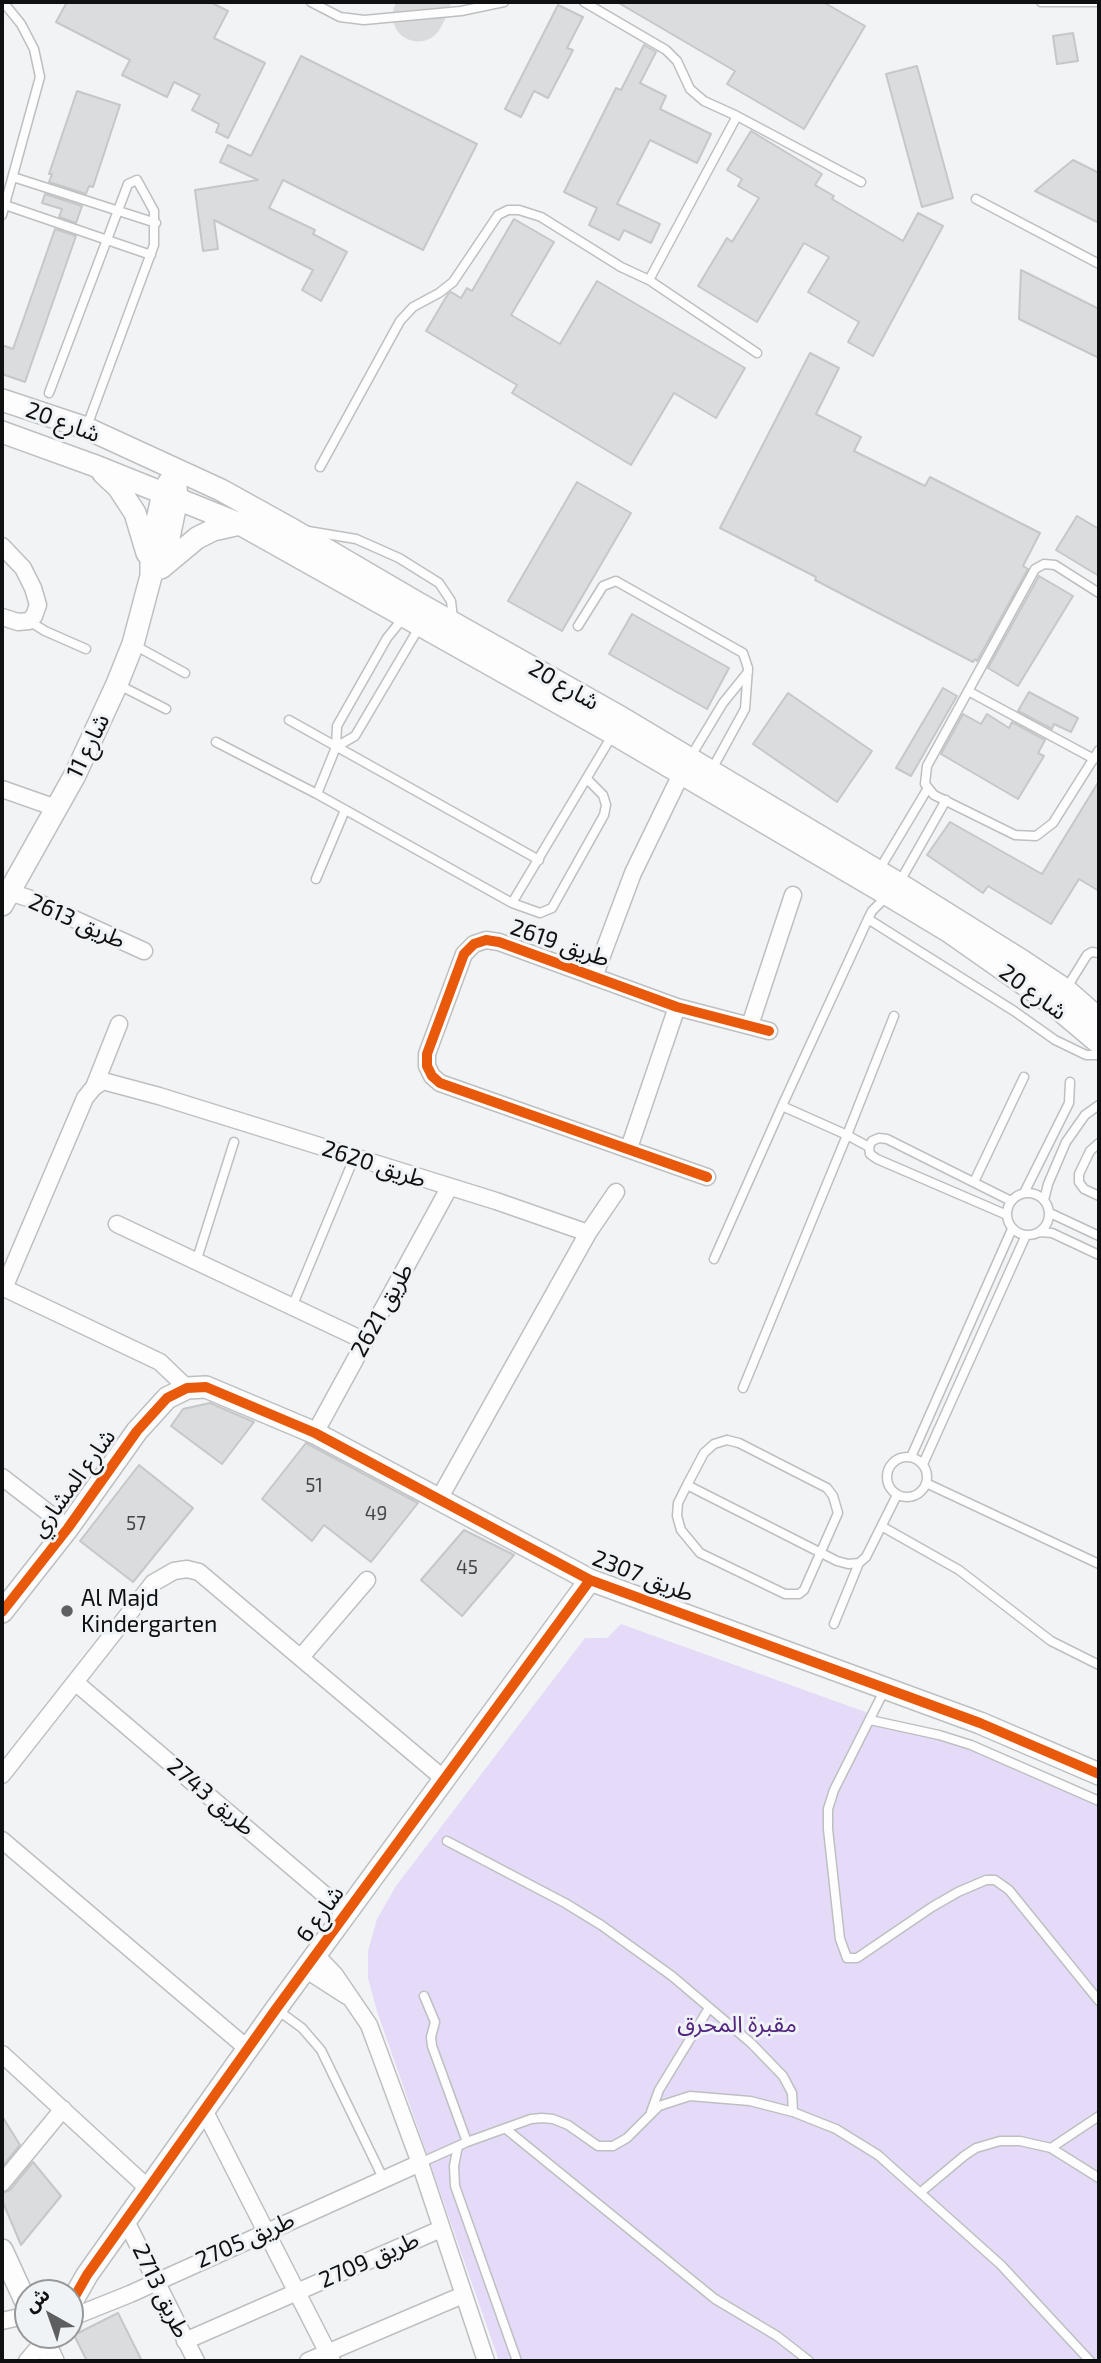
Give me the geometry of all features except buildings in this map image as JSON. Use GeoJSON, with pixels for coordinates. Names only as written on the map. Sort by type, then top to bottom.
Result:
{"type":"FeatureCollection","features":[{"type":"Feature","properties":{"kind":"main road","name":"شارع 20"},"geometry":{"type":"LineString","coordinates":[[2,400],[86,428],[240,524],[618,726],[1066,990],[1099,1019]]}},
{"type":"Feature","properties":{"kind":"main road","name":"شارع 20"},"geometry":{"type":"LineString","coordinates":[[2,432],[93,464],[173,481],[295,531],[414,616],[453,622],[618,726]]}},
{"type":"Feature","properties":{"kind":"main road"},"geometry":{"type":"LineString","coordinates":[[93,464],[118,487],[135,513],[146,546],[151,576]]}},
{"type":"Feature","properties":{"kind":"main road","name":"شارع 11"},"geometry":{"type":"LineString","coordinates":[[6,899],[75,775],[133,644],[151,576],[164,557],[173,481]]}},
{"type":"Feature","properties":{"kind":"main road"},"geometry":{"type":"LineString","coordinates":[[151,576],[197,538],[214,530],[240,524]]}},
{"type":"Feature","properties":{"kind":"main road","name":"شارع 20"},"geometry":{"type":"LineString","coordinates":[[885,884],[1055,1006],[1099,1043]]}},
{"type":"Feature","properties":{"kind":"main road","name":"طريق 2307"},"geometry":{"type":"LineString","coordinates":[[187,1388],[206,1388],[221,1392],[315,1433],[590,1580],[980,1723],[1099,1774]]}},
{"type":"Feature","properties":{"kind":"main road","name":"شارع المشاري"},"geometry":{"type":"LineString","coordinates":[[2,1612],[68,1528],[136,1431],[167,1398],[187,1388]]}},
{"type":"Feature","properties":{"kind":"main road","name":"شارع 6"},"geometry":{"type":"LineString","coordinates":[[84,2280],[276,2009],[590,1580]]}},
{"type":"Feature","properties":{"kind":"main road"},"geometry":{"type":"LineString","coordinates":[[2,2250],[15,2279]]}},
{"type":"Feature","properties":{"kind":"main road","name":"شارع 6"},"geometry":{"type":"LineString","coordinates":[[82,2279],[87,2275]]}},
{"type":"Feature","properties":{"kind":"street"},"geometry":{"type":"LineString","coordinates":[[2,546],[23,568],[38,605],[29,621],[18,622],[2,617]]}},
{"type":"Feature","properties":{"kind":"street","name":"طريق 2619"},"geometry":{"type":"LineString","coordinates":[[594,977],[633,873],[685,765]]}},
{"type":"Feature","properties":{"kind":"street"},"geometry":{"type":"LineString","coordinates":[[2,789],[56,808]]}},
{"type":"Feature","properties":{"kind":"street"},"geometry":{"type":"LineString","coordinates":[[750,1025],[793,895]]}},
{"type":"Feature","properties":{"kind":"street","name":"طريق 2613"},"geometry":{"type":"LineString","coordinates":[[6,899],[28,898],[144,951]]}},
{"type":"Feature","properties":{"kind":"street","name":"طريق 2619"},"geometry":{"type":"LineString","coordinates":[[706,1177],[440,1083],[432,1076],[427,1054],[464,954],[474,944],[486,940],[499,942],[677,1007],[769,1031]]}},
{"type":"Feature","properties":{"kind":"street"},"geometry":{"type":"LineString","coordinates":[[629,1148],[677,1007]]}},
{"type":"Feature","properties":{"kind":"street"},"geometry":{"type":"LineString","coordinates":[[120,1024],[3,1288],[160,1362],[187,1388]]}},
{"type":"Feature","properties":{"kind":"street","name":"طريق 2620"},"geometry":{"type":"LineString","coordinates":[[94,1087],[103,1081],[109,1081],[496,1201],[588,1233]]}},
{"type":"Feature","properties":{"kind":"street","name":"طريق 2621"},"geometry":{"type":"LineString","coordinates":[[315,1433],[449,1188]]}},
{"type":"Feature","properties":{"kind":"street"},"geometry":{"type":"LineString","coordinates":[[439,1499],[588,1233],[616,1192]]}},
{"type":"Feature","properties":{"kind":"street"},"geometry":{"type":"LineString","coordinates":[[117,1224],[365,1341]]}},
{"type":"Feature","properties":{"kind":"street"},"geometry":{"type":"LineString","coordinates":[[2,1478],[68,1528]]}},
{"type":"Feature","properties":{"kind":"street"},"geometry":{"type":"LineString","coordinates":[[2,1776],[153,1583],[174,1571],[187,1569],[200,1572],[444,1779]]}},
{"type":"Feature","properties":{"kind":"street"},"geometry":{"type":"LineString","coordinates":[[301,1657],[366,1580]]}},
{"type":"Feature","properties":{"kind":"street","name":"طريق 2743"},"geometry":{"type":"LineString","coordinates":[[75,1682],[346,1913]]}},
{"type":"Feature","properties":{"kind":"street"},"geometry":{"type":"LineString","coordinates":[[2,1840],[248,2049]]}},
{"type":"Feature","properties":{"kind":"street","name":"شارع 6"},"geometry":{"type":"LineString","coordinates":[[310,1962],[335,1975],[369,2025],[420,2163],[486,2361]]}},
{"type":"Feature","properties":{"kind":"street"},"geometry":{"type":"LineString","coordinates":[[2,2054],[149,2189]]}},
{"type":"Feature","properties":{"kind":"street"},"geometry":{"type":"LineString","coordinates":[[2,2183],[63,2109]]}},
{"type":"Feature","properties":{"kind":"street","name":"طريق 2709"},"geometry":{"type":"LineString","coordinates":[[204,2110],[330,2357]]}},
{"type":"Feature","properties":{"kind":"street","name":"طريق 2705"},"geometry":{"type":"LineString","coordinates":[[84,2312],[420,2163]]}},
{"type":"Feature","properties":{"kind":"street","name":"طريق 2713"},"geometry":{"type":"LineString","coordinates":[[126,2221],[196,2361]]}},
{"type":"Feature","properties":{"kind":"street","name":"طريق 2709"},"geometry":{"type":"LineString","coordinates":[[185,2341],[442,2229]]}},
{"type":"Feature","properties":{"kind":"street"},"geometry":{"type":"LineString","coordinates":[[308,2361],[330,2357],[463,2295]]}},
{"type":"Feature","properties":{"kind":"lane"},"geometry":{"type":"LineString","coordinates":[[2,215],[40,76],[34,49],[21,24],[3,2]]}},
{"type":"Feature","properties":{"kind":"lane"},"geometry":{"type":"LineString","coordinates":[[311,2],[340,16],[364,20],[461,11],[504,2]]}},
{"type":"Feature","properties":{"kind":"lane"},"geometry":{"type":"LineString","coordinates":[[584,2],[666,50],[677,61],[684,79],[696,96],[861,182]]}},
{"type":"Feature","properties":{"kind":"lane"},"geometry":{"type":"LineString","coordinates":[[1041,2],[1099,2]]}},
{"type":"Feature","properties":{"kind":"lane"},"geometry":{"type":"LineString","coordinates":[[649,280],[737,116]]}},
{"type":"Feature","properties":{"kind":"lane"},"geometry":{"type":"LineString","coordinates":[[13,177],[156,223]]}},
{"type":"Feature","properties":{"kind":"lane"},"geometry":{"type":"LineString","coordinates":[[49,393],[128,184],[137,180],[154,211],[156,223],[151,255],[86,428]]}},
{"type":"Feature","properties":{"kind":"lane"},"geometry":{"type":"LineString","coordinates":[[976,199],[1099,264]]}},
{"type":"Feature","properties":{"kind":"lane"},"geometry":{"type":"LineString","coordinates":[[5,205],[151,255]]}},
{"type":"Feature","properties":{"kind":"lane"},"geometry":{"type":"LineString","coordinates":[[320,467],[400,321],[413,307],[453,282],[502,212],[513,209],[541,217],[621,267],[649,280],[757,354]]}},
{"type":"Feature","properties":{"kind":"lane"},"geometry":{"type":"LineString","coordinates":[[295,531],[348,537],[399,558],[439,583],[451,601],[454,610],[453,622]]}},
{"type":"Feature","properties":{"kind":"lane"},"geometry":{"type":"LineString","coordinates":[[1099,593],[1055,565],[1034,569],[925,771],[925,784],[934,795],[1014,835],[1036,836],[1054,823],[1099,750]]}},
{"type":"Feature","properties":{"kind":"lane"},"geometry":{"type":"LineString","coordinates":[[578,626],[603,586],[610,582],[621,583],[738,649],[746,658],[748,672],[745,709],[707,778]]}},
{"type":"Feature","properties":{"kind":"lane"},"geometry":{"type":"LineString","coordinates":[[317,794],[335,747],[337,726],[387,638],[414,616]]}},
{"type":"Feature","properties":{"kind":"lane"},"geometry":{"type":"LineString","coordinates":[[335,747],[355,736],[414,616]]}},
{"type":"Feature","properties":{"kind":"lane"},"geometry":{"type":"LineString","coordinates":[[29,621],[86,649]]}},
{"type":"Feature","properties":{"kind":"lane"},"geometry":{"type":"LineString","coordinates":[[133,644],[184,673]]}},
{"type":"Feature","properties":{"kind":"lane"},"geometry":{"type":"LineString","coordinates":[[685,765],[723,703],[748,672]]}},
{"type":"Feature","properties":{"kind":"lane"},"geometry":{"type":"LineString","coordinates":[[117,684],[166,709]]}},
{"type":"Feature","properties":{"kind":"lane"},"geometry":{"type":"LineString","coordinates":[[968,691],[1094,759]]}},
{"type":"Feature","properties":{"kind":"lane"},"geometry":{"type":"LineString","coordinates":[[289,720],[539,860]]}},
{"type":"Feature","properties":{"kind":"lane"},"geometry":{"type":"LineString","coordinates":[[512,902],[588,780],[618,726]]}},
{"type":"Feature","properties":{"kind":"lane"},"geometry":{"type":"LineString","coordinates":[[216,742],[317,794],[512,902],[540,913],[552,908],[604,815],[606,804],[603,795],[588,780]]}},
{"type":"Feature","properties":{"kind":"lane"},"geometry":{"type":"LineString","coordinates":[[714,1259],[928,788]]}},
{"type":"Feature","properties":{"kind":"lane"},"geometry":{"type":"LineString","coordinates":[[870,915],[885,884],[946,800]]}},
{"type":"Feature","properties":{"kind":"lane"},"geometry":{"type":"LineString","coordinates":[[316,879],[345,810]]}},
{"type":"Feature","properties":{"kind":"lane"},"geometry":{"type":"LineString","coordinates":[[870,915],[1055,1040],[1086,1055],[1099,1055]]}},
{"type":"Feature","properties":{"kind":"lane"},"geometry":{"type":"LineString","coordinates":[[1066,990],[1087,956],[1095,951],[1099,953]]}},
{"type":"Feature","properties":{"kind":"lane"},"geometry":{"type":"LineString","coordinates":[[743,1388],[894,1016]]}},
{"type":"Feature","properties":{"kind":"lane"},"geometry":{"type":"LineString","coordinates":[[974,1182],[1024,1077]]}},
{"type":"Feature","properties":{"kind":"lane"},"geometry":{"type":"LineString","coordinates":[[1007,1215],[1012,1201],[1024,1193],[1069,1103],[1070,1082]]}},
{"type":"Feature","properties":{"kind":"lane"},"geometry":{"type":"LineString","coordinates":[[1044,1200],[1066,1142],[1085,1115],[1099,1105]]}},
{"type":"Feature","properties":{"kind":"lane"},"geometry":{"type":"LineString","coordinates":[[782,1106],[869,1147]]}},
{"type":"Feature","properties":{"kind":"lane"},"geometry":{"type":"LineString","coordinates":[[1012,1201],[887,1139],[872,1141],[869,1147],[870,1154],[877,1159],[1007,1215],[1013,1228],[1026,1235],[1052,1233],[1099,1255]]}},
{"type":"Feature","properties":{"kind":"lane"},"geometry":{"type":"LineString","coordinates":[[196,1262],[234,1142]]}},
{"type":"Feature","properties":{"kind":"lane"},"geometry":{"type":"LineString","coordinates":[[1099,1143],[1090,1151],[1079,1174],[1079,1182],[1084,1189],[1099,1196]]}},
{"type":"Feature","properties":{"kind":"lane"},"geometry":{"type":"LineString","coordinates":[[292,1307],[354,1158]]}},
{"type":"Feature","properties":{"kind":"lane"},"geometry":{"type":"LineString","coordinates":[[1024,1193],[1039,1195],[1050,1213],[1099,1236]]}},
{"type":"Feature","properties":{"kind":"lane"},"geometry":{"type":"LineString","coordinates":[[1040,1232],[1050,1213]]}},
{"type":"Feature","properties":{"kind":"lane"},"geometry":{"type":"LineString","coordinates":[[911,1457],[1013,1228]]}},
{"type":"Feature","properties":{"kind":"lane"},"geometry":{"type":"LineString","coordinates":[[923,1464],[1026,1235]]}},
{"type":"Feature","properties":{"kind":"lane"},"geometry":{"type":"LineString","coordinates":[[727,1440],[739,1443],[827,1488],[834,1496],[838,1513],[821,1552],[804,1590],[792,1595],[700,1553],[681,1530],[677,1516],[678,1503],[704,1452],[713,1444],[727,1440]]}},
{"type":"Feature","properties":{"kind":"lane"},"geometry":{"type":"LineString","coordinates":[[911,1457],[923,1464],[926,1469],[926,1483],[917,1494],[904,1497],[888,1484],[888,1470],[897,1459],[911,1457]]}},
{"type":"Feature","properties":{"kind":"lane"},"geometry":{"type":"LineString","coordinates":[[926,1483],[1099,1564]]}},
{"type":"Feature","properties":{"kind":"lane"},"geometry":{"type":"LineString","coordinates":[[687,1485],[821,1552],[848,1564],[859,1563]]}},
{"type":"Feature","properties":{"kind":"lane"},"geometry":{"type":"LineString","coordinates":[[834,1624],[859,1563],[866,1557],[883,1527],[897,1494]]}},
{"type":"Feature","properties":{"kind":"lane"},"geometry":{"type":"LineString","coordinates":[[883,1527],[959,1570],[1051,1641],[1099,1665]]}},
{"type":"Feature","properties":{"kind":"lane"},"geometry":{"type":"LineString","coordinates":[[885,1688],[834,1790],[828,1809],[839,1939],[848,1958],[857,1958],[958,1892],[986,1880],[995,1880],[1009,1890],[1099,2001]]}},
{"type":"Feature","properties":{"kind":"lane"},"geometry":{"type":"LineString","coordinates":[[870,1720],[971,1745],[1099,1801]]}},
{"type":"Feature","properties":{"kind":"lane"},"geometry":{"type":"LineString","coordinates":[[447,1841],[565,1903],[601,1925],[672,1976],[751,2043],[783,2076],[792,2092],[793,2112]]}},
{"type":"Feature","properties":{"kind":"lane"},"geometry":{"type":"LineString","coordinates":[[424,1996],[435,2022],[431,2037],[432,2046],[463,2144],[454,2166],[455,2186],[517,2361]]}},
{"type":"Feature","properties":{"kind":"lane"},"geometry":{"type":"LineString","coordinates":[[651,2112],[659,2090],[709,2008]]}},
{"type":"Feature","properties":{"kind":"lane"},"geometry":{"type":"LineString","coordinates":[[276,2009],[302,2028],[321,2050],[383,2178]]}},
{"type":"Feature","properties":{"kind":"lane"},"geometry":{"type":"LineString","coordinates":[[420,2163],[531,2119],[553,2119],[568,2125],[598,2146],[606,2147],[621,2143],[651,2112],[679,2098],[701,2096],[750,2101],[793,2112],[836,2129],[878,2155],[1001,2265],[1090,2361]]}},
{"type":"Feature","properties":{"kind":"lane"},"geometry":{"type":"LineString","coordinates":[[1051,2148],[1099,2116]]}},
{"type":"Feature","properties":{"kind":"lane"},"geometry":{"type":"LineString","coordinates":[[506,2129],[715,2299],[777,2336],[808,2361]]}},
{"type":"Feature","properties":{"kind":"lane"},"geometry":{"type":"LineString","coordinates":[[920,2192],[964,2156],[989,2143],[1020,2141],[1051,2148],[1099,2178]]}},
{"type":"Feature","properties":{"kind":"green space","name":"مقبرة المحرق"},"geometry":{"type":"Polygon","coordinates":[[[621,1624],[1024,1769],[1099,1803],[1099,2361],[499,2361],[377,2011],[368,1978],[368,1951],[377,1919],[396,1886],[585,1638],[607,1638],[621,1624]]]}},
{"type":"Feature","properties":{"kind":"taxiway"},"geometry":{"type":"LineString","coordinates":[[418,16],[425,2]]}},
{"type":"Feature","properties":{"kind":"cycle path"},"geometry":{"type":"LineString","coordinates":[[707,1177],[440,1083],[432,1076],[427,1066],[427,1054],[464,954],[474,944],[486,940],[499,942],[677,1007],[769,1031]]}},
{"type":"Feature","properties":{"kind":"cycle path"},"geometry":{"type":"LineString","coordinates":[[2,1612],[68,1528],[137,1431],[167,1398],[187,1388],[206,1387],[315,1433],[590,1580],[980,1723],[1099,1774]]}},
{"type":"Feature","properties":{"kind":"cycle path"},"geometry":{"type":"LineString","coordinates":[[84,2280],[276,2009],[590,1580]]}},
{"type":"Feature","properties":{"kind":"place","name":"Al Majd Kindergarten"},"geometry":{"type":"Point","coordinates":[67,1611]}}]}
